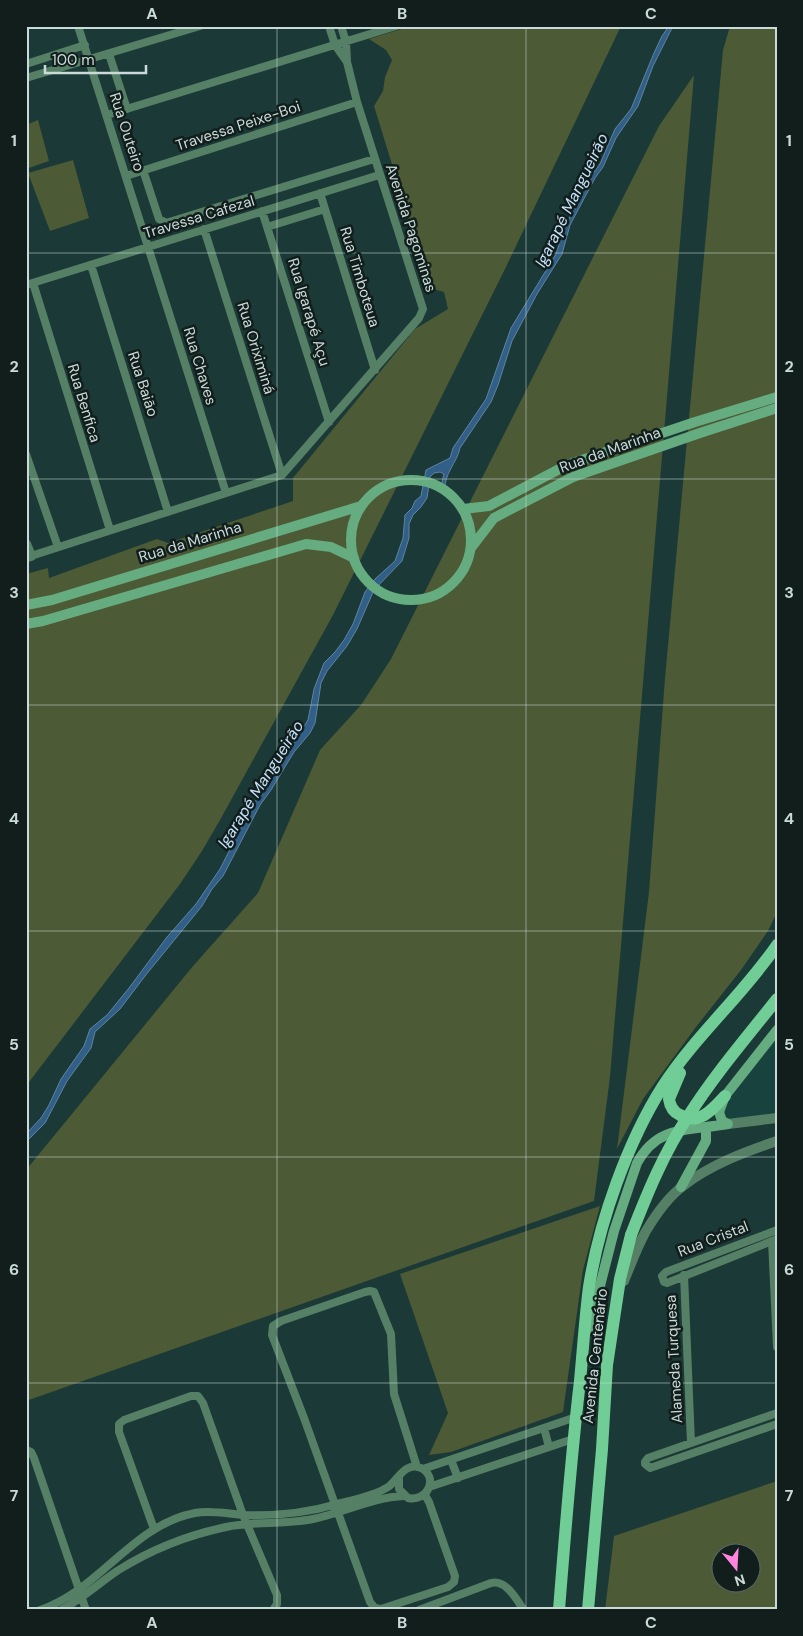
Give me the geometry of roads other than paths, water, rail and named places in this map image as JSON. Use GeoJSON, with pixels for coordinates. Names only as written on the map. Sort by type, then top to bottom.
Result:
{"type":"FeatureCollection","features":[{"type":"Feature","properties":{"kind":"main road","name":"Rua da Marinha"},"geometry":{"type":"LineString","coordinates":[[463,509],[489,506],[567,465],[694,422],[777,397]]}},
{"type":"Feature","properties":{"kind":"main road","name":"Rua da Marinha"},"geometry":{"type":"LineString","coordinates":[[470,548],[494,518],[572,478],[700,432],[777,408]]}},
{"type":"Feature","properties":{"kind":"main road"},"geometry":{"type":"LineString","coordinates":[[406,480],[420,480],[433,484],[445,490],[463,509],[470,528],[470,548],[467,561],[461,573],[441,591],[427,597],[404,599],[389,596],[367,581],[359,570],[351,545],[355,518],[361,506],[370,496],[387,485],[406,480]]}},
{"type":"Feature","properties":{"kind":"main road","name":"Rua da Marinha"},"geometry":{"type":"LineString","coordinates":[[26,605],[52,600],[361,506]]}},
{"type":"Feature","properties":{"kind":"main road"},"geometry":{"type":"LineString","coordinates":[[26,624],[43,621],[306,544],[331,547],[354,558]]}},
{"type":"Feature","properties":{"kind":"main road","name":"Avenida Centenário"},"geometry":{"type":"LineString","coordinates":[[559,1610],[573,1439],[590,1285],[610,1201],[632,1144],[664,1085],[700,1038],[751,979],[777,945]]}},
{"type":"Feature","properties":{"kind":"main road","name":"Avenida Centenário"},"geometry":{"type":"LineString","coordinates":[[588,1610],[602,1449],[607,1364],[618,1293],[631,1235],[664,1158],[688,1115],[717,1074],[777,999]]}},
{"type":"Feature","properties":{"kind":"main road"},"geometry":{"type":"LineString","coordinates":[[700,1038],[676,1080],[669,1099],[670,1105],[675,1112],[690,1119],[704,1116],[712,1110],[777,1030]]}},
{"type":"Feature","properties":{"kind":"main road"},"geometry":{"type":"LineString","coordinates":[[725,1096],[719,1112],[722,1121],[728,1124]]}},
{"type":"Feature","properties":{"kind":"main road"},"geometry":{"type":"LineString","coordinates":[[681,1187],[706,1141],[706,1127],[728,1124]]}},
{"type":"Feature","properties":{"kind":"main road","name":"Avenida Centenário"},"geometry":{"type":"LineString","coordinates":[[583,1355],[614,1231],[641,1156],[646,1148],[655,1140],[676,1131],[706,1127]]}},
{"type":"Feature","properties":{"kind":"street","name":"Rua Outeiro"},"geometry":{"type":"LineString","coordinates":[[78,26],[149,247]]}},
{"type":"Feature","properties":{"kind":"street"},"geometry":{"type":"LineString","coordinates":[[26,78],[200,26]]}},
{"type":"Feature","properties":{"kind":"street","name":"Avenida Pagominas"},"geometry":{"type":"LineString","coordinates":[[329,26],[335,45],[347,62]]}},
{"type":"Feature","properties":{"kind":"street","name":"Avenida Pagominas"},"geometry":{"type":"LineString","coordinates":[[282,475],[419,318],[423,308],[357,102],[347,62],[346,42],[341,26]]}},
{"type":"Feature","properties":{"kind":"street"},"geometry":{"type":"LineString","coordinates":[[107,115],[396,26]]}},
{"type":"Feature","properties":{"kind":"street"},"geometry":{"type":"LineString","coordinates":[[26,64],[85,45]]}},
{"type":"Feature","properties":{"kind":"street"},"geometry":{"type":"LineString","coordinates":[[109,54],[127,109]]}},
{"type":"Feature","properties":{"kind":"street","name":"Travessa Peixe-Boi"},"geometry":{"type":"LineString","coordinates":[[126,176],[357,102]]}},
{"type":"Feature","properties":{"kind":"street","name":"Travessa Cafezal"},"geometry":{"type":"LineString","coordinates":[[143,170],[159,219],[166,223],[374,159]]}},
{"type":"Feature","properties":{"kind":"street","name":"Travessa Cafezal"},"geometry":{"type":"LineString","coordinates":[[29,284],[379,175]]}},
{"type":"Feature","properties":{"kind":"street","name":"Rua Timboteua"},"geometry":{"type":"LineString","coordinates":[[320,193],[375,370]]}},
{"type":"Feature","properties":{"kind":"street"},"geometry":{"type":"LineString","coordinates":[[267,227],[324,209]]}},
{"type":"Feature","properties":{"kind":"street","name":"Rua Igarapé Açu"},"geometry":{"type":"LineString","coordinates":[[262,211],[328,422]]}},
{"type":"Feature","properties":{"kind":"street","name":"Rua Oriximiná"},"geometry":{"type":"LineString","coordinates":[[204,229],[282,475]]}},
{"type":"Feature","properties":{"kind":"street","name":"Rua Chaves"},"geometry":{"type":"LineString","coordinates":[[149,247],[226,493]]}},
{"type":"Feature","properties":{"kind":"street","name":"Rua Baião"},"geometry":{"type":"LineString","coordinates":[[90,265],[168,512]]}},
{"type":"Feature","properties":{"kind":"street","name":"Rua Benfica"},"geometry":{"type":"LineString","coordinates":[[29,284],[110,530]]}},
{"type":"Feature","properties":{"kind":"street"},"geometry":{"type":"LineString","coordinates":[[26,454],[58,547]]}},
{"type":"Feature","properties":{"kind":"street"},"geometry":{"type":"LineString","coordinates":[[26,544],[29,557],[282,475]]}},
{"type":"Feature","properties":{"kind":"street"},"geometry":{"type":"LineString","coordinates":[[728,1124],[777,1118]]}},
{"type":"Feature","properties":{"kind":"street"},"geometry":{"type":"LineString","coordinates":[[618,1293],[645,1233],[681,1187],[727,1160],[777,1141]]}},
{"type":"Feature","properties":{"kind":"street","name":"Rua Cristal"},"geometry":{"type":"LineString","coordinates":[[774,1240],[669,1282],[666,1283],[662,1279],[666,1272],[777,1230]]}},
{"type":"Feature","properties":{"kind":"street"},"geometry":{"type":"LineString","coordinates":[[774,1240],[777,1347]]}},
{"type":"Feature","properties":{"kind":"street"},"geometry":{"type":"LineString","coordinates":[[722,1250],[725,1260]]}},
{"type":"Feature","properties":{"kind":"street","name":"Alameda Turquesa"},"geometry":{"type":"LineString","coordinates":[[684,1275],[691,1443]]}},
{"type":"Feature","properties":{"kind":"street"},"geometry":{"type":"LineString","coordinates":[[61,1610],[139,1538],[177,1518],[200,1512],[280,1515],[337,1509],[389,1498],[404,1496],[417,1498],[425,1495],[430,1479],[420,1468],[394,1394],[391,1334],[374,1292],[365,1292],[281,1321],[273,1326],[272,1335],[304,1418],[337,1509],[371,1604],[375,1608],[381,1609],[448,1587],[455,1580],[430,1502],[425,1495]]}},
{"type":"Feature","properties":{"kind":"street"},"geometry":{"type":"LineString","coordinates":[[154,1529],[119,1432],[119,1424],[124,1420],[194,1396],[200,1397],[243,1515],[277,1595],[277,1604],[273,1610]]}},
{"type":"Feature","properties":{"kind":"street"},"geometry":{"type":"LineString","coordinates":[[777,1413],[647,1459],[645,1462],[650,1468],[777,1424]]}},
{"type":"Feature","properties":{"kind":"street"},"geometry":{"type":"LineString","coordinates":[[40,1610],[80,1594],[135,1560],[156,1550],[227,1527],[302,1521],[337,1509],[386,1488],[408,1468],[420,1468],[451,1460],[576,1417]]}},
{"type":"Feature","properties":{"kind":"street"},"geometry":{"type":"LineString","coordinates":[[544,1428],[549,1447]]}},
{"type":"Feature","properties":{"kind":"street"},"geometry":{"type":"LineString","coordinates":[[734,1428],[735,1439]]}},
{"type":"Feature","properties":{"kind":"street"},"geometry":{"type":"LineString","coordinates":[[429,1487],[573,1439]]}},
{"type":"Feature","properties":{"kind":"street"},"geometry":{"type":"LineString","coordinates":[[26,1450],[31,1452],[34,1458],[86,1610]]}},
{"type":"Feature","properties":{"kind":"street"},"geometry":{"type":"LineString","coordinates":[[451,1460],[458,1478]]}},
{"type":"Feature","properties":{"kind":"street"},"geometry":{"type":"LineString","coordinates":[[399,1477],[398,1485],[404,1496]]}},
{"type":"Feature","properties":{"kind":"street"},"geometry":{"type":"LineString","coordinates":[[419,1610],[498,1582],[504,1584],[524,1610]]}},
{"type":"Feature","properties":{"kind":"water"},"geometry":{"type":"Polygon","coordinates":[[[669,26],[673,26],[653,66],[638,106],[616,138],[603,167],[595,178],[570,225],[562,254],[537,294],[512,341],[491,402],[460,448],[446,478],[445,490],[442,482],[444,474],[440,472],[434,473],[430,477],[427,498],[413,515],[409,524],[409,538],[402,561],[374,590],[357,629],[347,646],[327,671],[321,683],[315,723],[310,733],[294,752],[260,805],[223,876],[212,889],[202,906],[120,1009],[95,1032],[91,1048],[67,1081],[45,1123],[26,1142],[26,1134],[41,1118],[49,1105],[61,1079],[84,1046],[90,1029],[107,1015],[129,988],[167,937],[196,904],[220,869],[252,806],[308,720],[314,689],[324,663],[344,640],[353,624],[365,592],[375,579],[395,561],[403,538],[405,515],[421,496],[426,470],[450,458],[453,448],[486,399],[511,328],[556,254],[565,226],[585,184],[600,164],[615,129],[631,109],[654,53],[669,26]]]}},
{"type":"Feature","properties":{"kind":"water label","name":"Igarapé Mangueirão"},"geometry":{"type":"Point","coordinates":[571,200]}},
{"type":"Feature","properties":{"kind":"water label","name":"Igarapé Mangueirão"},"geometry":{"type":"Point","coordinates":[260,784]}}]}
